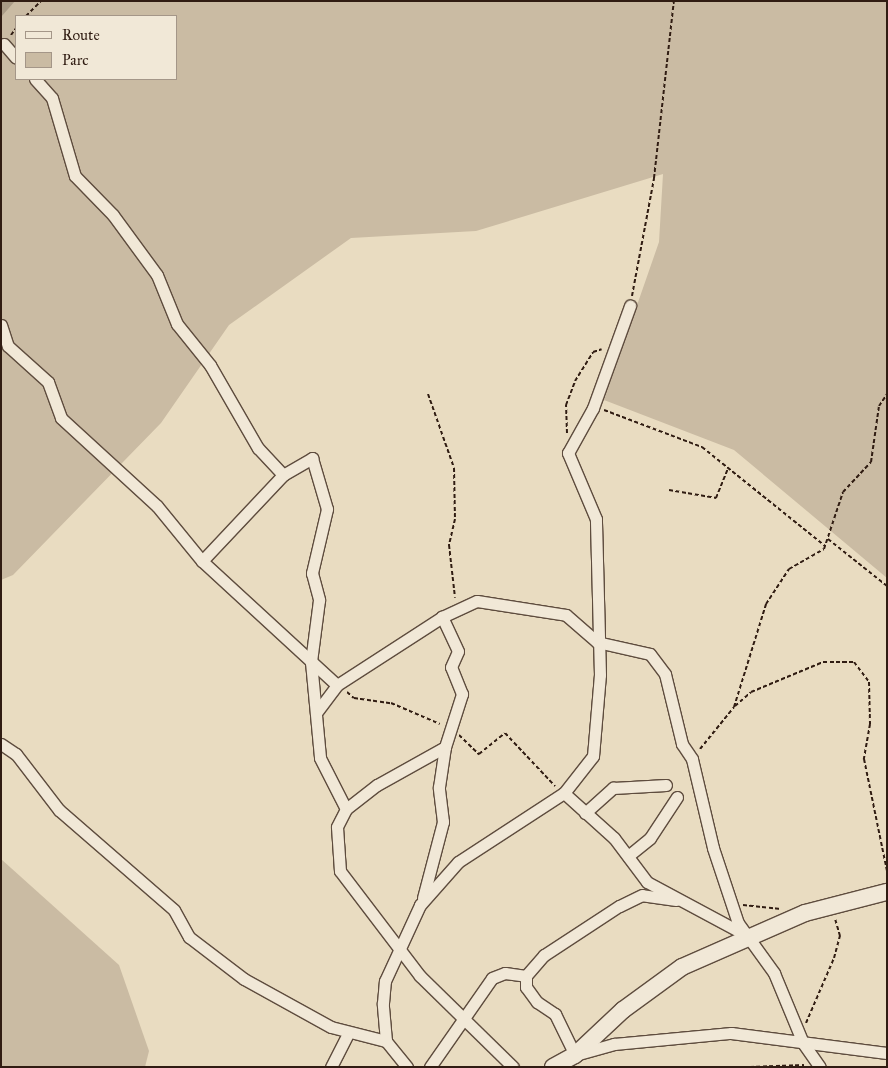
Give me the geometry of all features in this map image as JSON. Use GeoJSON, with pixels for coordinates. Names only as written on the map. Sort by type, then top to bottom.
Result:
{"type":"FeatureCollection","features":[{"type":"Feature","properties":{"kind":"street"},"geometry":{"type":"LineString","coordinates":[[4,44],[15,57]]}},
{"type":"Feature","properties":{"kind":"street"},"geometry":{"type":"LineString","coordinates":[[36,80],[52,98],[75,176],[113,215],[157,275],[177,324],[210,365],[258,448],[283,475]]}},
{"type":"Feature","properties":{"kind":"street"},"geometry":{"type":"LineString","coordinates":[[420,905],[458,862],[564,793],[593,756],[600,675],[597,642],[596,519],[568,453],[594,404],[630,306]]}},
{"type":"Feature","properties":{"kind":"street"},"geometry":{"type":"LineString","coordinates":[[1,325],[8,346],[48,382],[62,418],[157,506],[202,561],[257,607],[311,662],[337,685]]}},
{"type":"Feature","properties":{"kind":"street"},"geometry":{"type":"LineString","coordinates":[[202,561],[283,475],[312,458],[327,509],[312,573],[319,600],[311,662],[320,758],[346,809]]}},
{"type":"Feature","properties":{"kind":"street"},"geometry":{"type":"LineString","coordinates":[[316,713],[337,685],[456,608],[477,601],[501,602],[566,615],[597,642],[650,654],[666,674],[682,744],[692,759],[738,923],[750,937],[786,994],[802,1037],[819,1066]]}},
{"type":"Feature","properties":{"kind":"street"},"geometry":{"type":"LineString","coordinates":[[408,1067],[386,1041],[385,981],[403,950],[420,905],[443,822],[439,787],[445,747],[462,694],[451,667],[458,651],[442,617]]}},
{"type":"Feature","properties":{"kind":"street"},"geometry":{"type":"LineString","coordinates":[[2,744],[16,754],[59,810],[174,910],[189,937],[244,979],[348,1034],[386,1041]]}},
{"type":"Feature","properties":{"kind":"street"},"geometry":{"type":"LineString","coordinates":[[445,747],[376,785],[346,809],[337,827],[340,871],[403,950],[420,976],[513,1067]]}},
{"type":"Feature","properties":{"kind":"street"},"geometry":{"type":"LineString","coordinates":[[586,813],[613,788],[666,784]]}},
{"type":"Feature","properties":{"kind":"street"},"geometry":{"type":"LineString","coordinates":[[564,793],[628,856],[647,882],[676,900],[750,937]]}},
{"type":"Feature","properties":{"kind":"street"},"geometry":{"type":"LineString","coordinates":[[628,856],[650,838],[677,797]]}},
{"type":"Feature","properties":{"kind":"street"},"geometry":{"type":"LineString","coordinates":[[575,1055],[623,1010],[682,967],[805,914],[887,892]]}},
{"type":"Feature","properties":{"kind":"street"},"geometry":{"type":"LineString","coordinates":[[575,1055],[556,1014],[537,1002],[526,987],[526,976],[544,955],[619,906],[642,895],[676,900]]}},
{"type":"Feature","properties":{"kind":"street"},"geometry":{"type":"LineString","coordinates":[[430,1067],[492,978],[505,972],[526,976]]}},
{"type":"Feature","properties":{"kind":"street"},"geometry":{"type":"LineString","coordinates":[[553,1067],[575,1055],[614,1044],[731,1033],[802,1037],[887,1053]]}},
{"type":"Feature","properties":{"kind":"street"},"geometry":{"type":"LineString","coordinates":[[331,1067],[348,1034]]}},
{"type":"Feature","properties":{"kind":"path"},"geometry":{"type":"LineString","coordinates":[[27,15],[42,1]]}},
{"type":"Feature","properties":{"kind":"path"},"geometry":{"type":"LineString","coordinates":[[630,306],[654,178],[674,1]]}},
{"type":"Feature","properties":{"kind":"path"},"geometry":{"type":"LineString","coordinates":[[571,448],[564,421],[575,381],[593,352],[619,339]]}},
{"type":"Feature","properties":{"kind":"path"},"geometry":{"type":"LineString","coordinates":[[428,394],[454,468],[454,519],[449,544],[456,608]]}},
{"type":"Feature","properties":{"kind":"path"},"geometry":{"type":"LineString","coordinates":[[734,707],[766,604],[788,569],[826,546],[843,492],[871,462],[878,406],[887,394]]}},
{"type":"Feature","properties":{"kind":"path"},"geometry":{"type":"LineString","coordinates":[[594,404],[702,447],[826,546]]}},
{"type":"Feature","properties":{"kind":"path"},"geometry":{"type":"LineString","coordinates":[[669,490],[716,498],[728,468]]}},
{"type":"Feature","properties":{"kind":"path"},"geometry":{"type":"LineString","coordinates":[[828,539],[887,586]]}},
{"type":"Feature","properties":{"kind":"path"},"geometry":{"type":"LineString","coordinates":[[692,759],[734,707],[751,692],[823,662],[854,662],[869,682],[870,724],[864,759],[887,870]]}},
{"type":"Feature","properties":{"kind":"path"},"geometry":{"type":"LineString","coordinates":[[732,904],[805,914]]}},
{"type":"Feature","properties":{"kind":"path"},"geometry":{"type":"LineString","coordinates":[[802,1037],[840,936],[839,923],[825,908]]}},
{"type":"Feature","properties":{"kind":"path"},"geometry":{"type":"LineString","coordinates":[[750,1067],[819,1066]]}},
{"type":"Feature","properties":{"kind":"green space"},"geometry":{"type":"Polygon","coordinates":[[[1,1],[887,1],[887,578],[734,450],[604,400],[659,242],[663,174],[476,231],[351,238],[229,325],[161,423],[13,575],[1,580],[1,1]]]}},
{"type":"Feature","properties":{"kind":"green space"},"geometry":{"type":"Polygon","coordinates":[[[1,859],[119,965],[149,1051],[145,1067],[1,1067],[1,859]]]}},
{"type":"Feature","properties":{"kind":"shaded area"},"geometry":{"type":"Polygon","coordinates":[[[1,1],[15,1],[1,17],[1,1]]]}}]}
